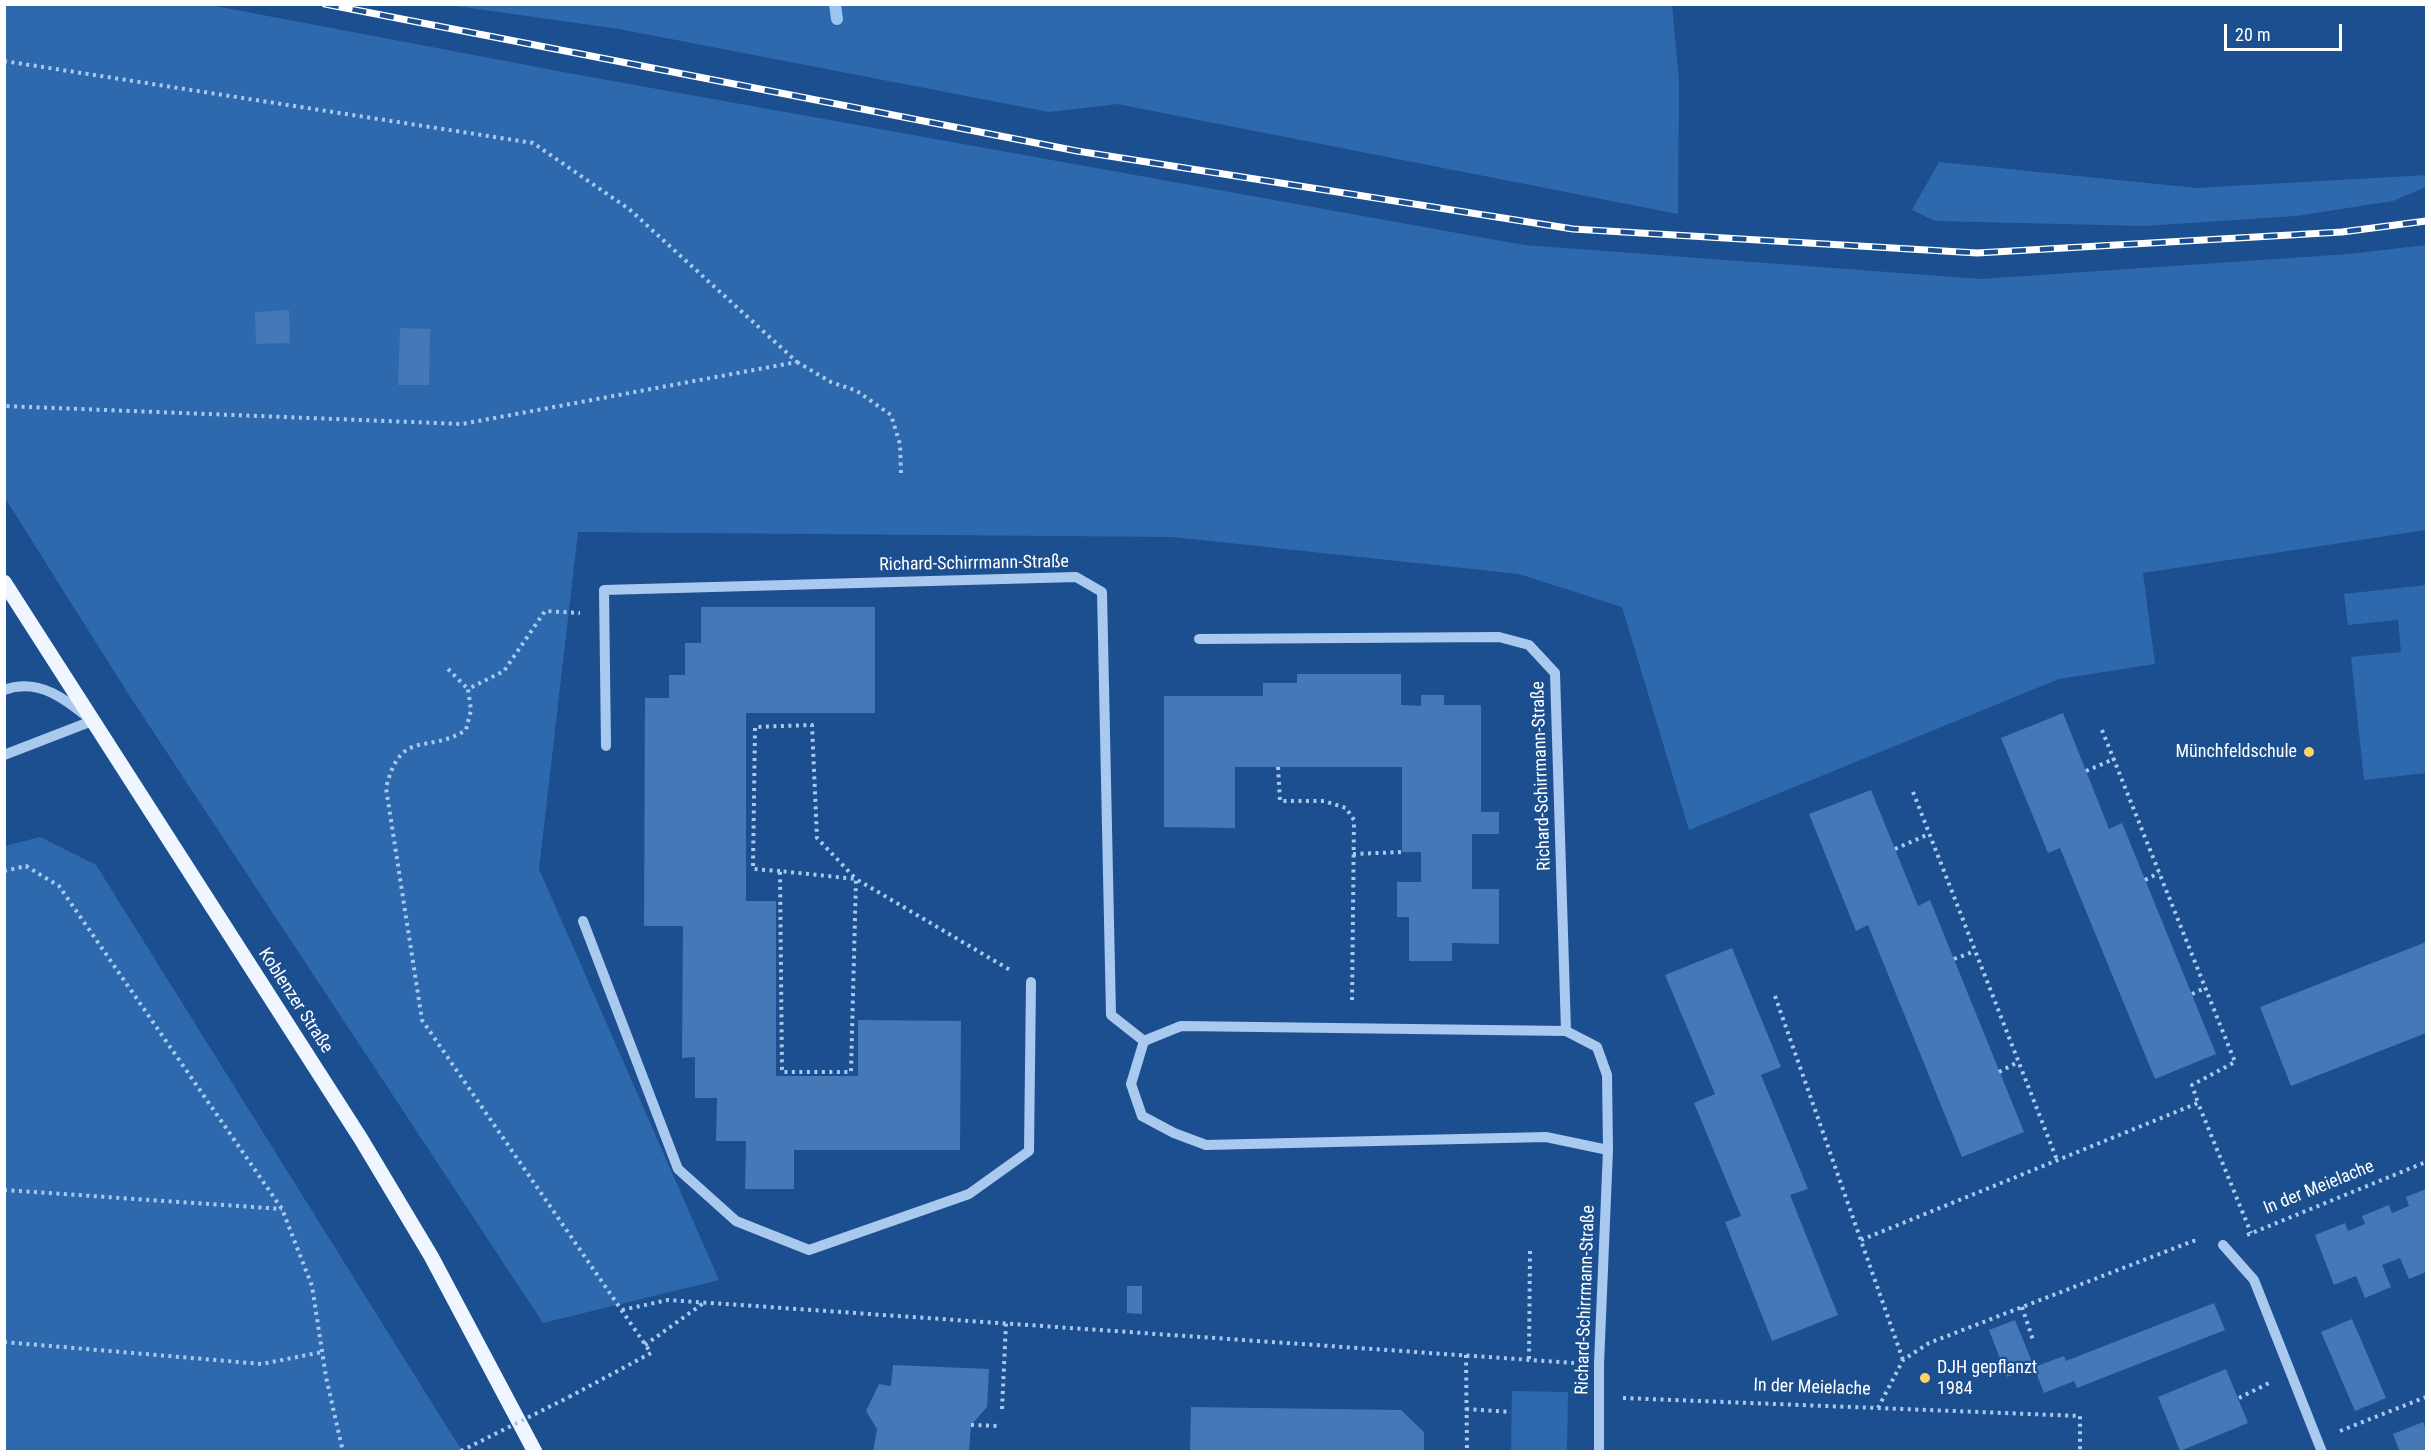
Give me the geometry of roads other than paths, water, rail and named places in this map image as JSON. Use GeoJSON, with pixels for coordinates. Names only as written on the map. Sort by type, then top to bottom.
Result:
{"type":"FeatureCollection","features":[{"type":"Feature","properties":{"kind":"main road","name":"Koblenzer Straße"},"geometry":{"type":"LineString","coordinates":[[4,582],[361,1139],[431,1256],[535,1452]]}},
{"type":"Feature","properties":{"kind":"street","name":"Richard-Schirrmann-Straße"},"geometry":{"type":"LineString","coordinates":[[606,746],[604,590],[1076,577],[1102,592],[1111,1014],[1144,1041],[1181,1026],[1566,1031],[1597,1047],[1607,1075],[1608,1150],[1598,1396],[1599,1452]]}},
{"type":"Feature","properties":{"kind":"street","name":"Richard-Schirrmann-Straße"},"geometry":{"type":"LineString","coordinates":[[1199,639],[1499,637],[1529,645],[1556,673],[1566,1031]]}},
{"type":"Feature","properties":{"kind":"street"},"geometry":{"type":"LineString","coordinates":[[4,690],[26,686],[52,692],[68,700],[92,721],[4,755]]}},
{"type":"Feature","properties":{"kind":"street"},"geometry":{"type":"LineString","coordinates":[[583,921],[678,1169],[736,1221],[809,1250],[969,1194],[1029,1151],[1031,982]]}},
{"type":"Feature","properties":{"kind":"street"},"geometry":{"type":"LineString","coordinates":[[1144,1041],[1131,1084],[1142,1116],[1174,1133],[1206,1145],[1546,1137],[1608,1150]]}},
{"type":"Feature","properties":{"kind":"street"},"geometry":{"type":"LineString","coordinates":[[2223,1245],[2254,1280],[2322,1452]]}},
{"type":"Feature","properties":{"kind":"waterway"},"geometry":{"type":"LineString","coordinates":[[835,4],[837,19]]}},
{"type":"Feature","properties":{"kind":"railway"},"geometry":{"type":"LineString","coordinates":[[325,4],[1077,151],[1573,229],[1977,253],[2342,232],[2426,221]]}},
{"type":"Feature","properties":{"kind":"place","name":"Münchfeldschule"},"geometry":{"type":"Point","coordinates":[2309,752]}},
{"type":"Feature","properties":{"kind":"place","name":"DJH gepflanzt 1984"},"geometry":{"type":"Point","coordinates":[1925,1378]}}]}
